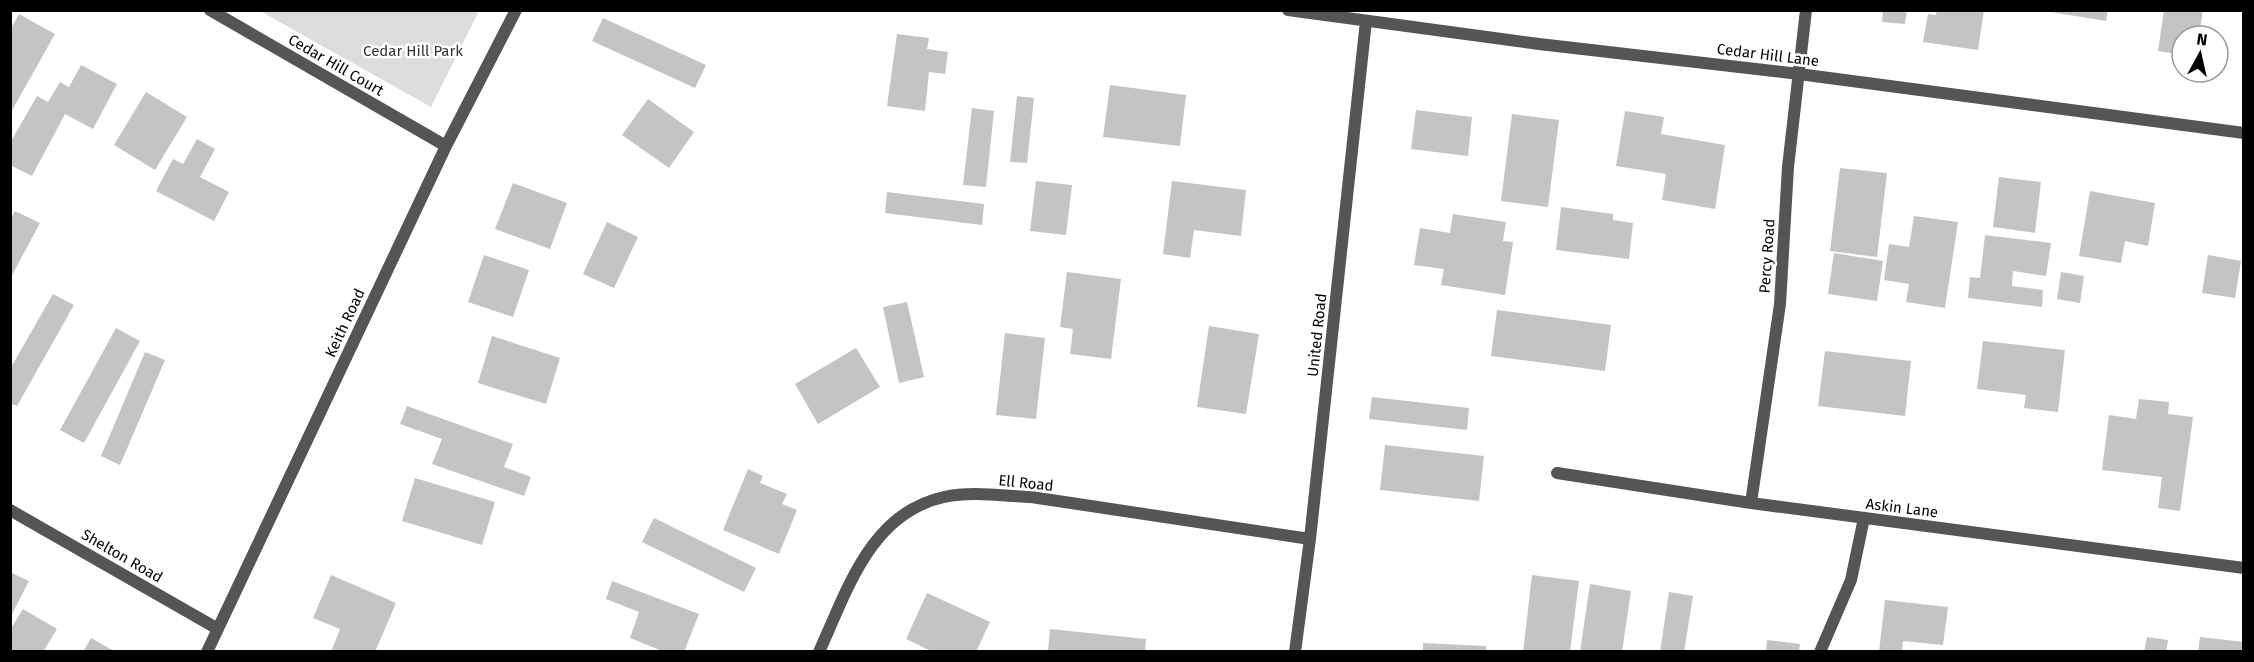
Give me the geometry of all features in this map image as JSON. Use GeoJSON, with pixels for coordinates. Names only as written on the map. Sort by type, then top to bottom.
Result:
{"type":"FeatureCollection","features":[{"type":"Feature","properties":{"kind":"street","name":"Cedar Hill Court"},"geometry":{"type":"LineString","coordinates":[[210,10],[446,146]]}},
{"type":"Feature","properties":{"kind":"street","name":"Keith Road"},"geometry":{"type":"LineString","coordinates":[[207,651],[446,146],[516,10]]}},
{"type":"Feature","properties":{"kind":"street","name":"Cedar Hill Lane"},"geometry":{"type":"LineString","coordinates":[[1288,10],[2244,133]]}},
{"type":"Feature","properties":{"kind":"street","name":"Percy Road"},"geometry":{"type":"LineString","coordinates":[[1751,503],[1780,304],[1788,167],[1806,10]]}},
{"type":"Feature","properties":{"kind":"street","name":"United Road"},"geometry":{"type":"LineString","coordinates":[[1295,651],[1310,539],[1366,21]]}},
{"type":"Feature","properties":{"kind":"street","name":"Askin Lane"},"geometry":{"type":"LineString","coordinates":[[1557,474],[1751,503],[2244,568]]}},
{"type":"Feature","properties":{"kind":"street","name":"Ell Road"},"geometry":{"type":"LineString","coordinates":[[819,651],[869,547],[888,524],[913,507],[944,497],[984,494],[1031,497],[1310,539]]}},
{"type":"Feature","properties":{"kind":"street","name":"Shelton Road"},"geometry":{"type":"LineString","coordinates":[[10,510],[218,629]]}},
{"type":"Feature","properties":{"kind":"street"},"geometry":{"type":"LineString","coordinates":[[1820,651],[1851,580],[1864,518]]}},
{"type":"Feature","properties":{"kind":"green space","name":"Cedar Hill Park"},"geometry":{"type":"Polygon","coordinates":[[[479,10],[431,107],[260,11],[479,10]]]}},
{"type":"Feature","properties":{"kind":"building"},"geometry":{"type":"Polygon","coordinates":[[[1883,10],[1907,10],[1905,24],[1882,22],[1883,10]]]}},
{"type":"Feature","properties":{"kind":"building"},"geometry":{"type":"Polygon","coordinates":[[[1937,10],[1984,10],[1978,50],[1923,42],[1928,14],[1936,15],[1937,10]]]}},
{"type":"Feature","properties":{"kind":"building"},"geometry":{"type":"Polygon","coordinates":[[[2038,10],[2108,10],[2106,21],[2038,10]]]}},
{"type":"Feature","properties":{"kind":"building"},"geometry":{"type":"Polygon","coordinates":[[[2164,10],[2203,10],[2201,24],[2170,24],[2170,53],[2158,51],[2164,10]]]}},
{"type":"Feature","properties":{"kind":"building"},"geometry":{"type":"Polygon","coordinates":[[[19,14],[55,34],[10,114],[10,30],[19,14]]]}},
{"type":"Feature","properties":{"kind":"building"},"geometry":{"type":"Polygon","coordinates":[[[603,18],[706,65],[695,88],[592,41],[603,18]]]}},
{"type":"Feature","properties":{"kind":"building"},"geometry":{"type":"Polygon","coordinates":[[[897,34],[929,38],[927,49],[948,52],[945,74],[929,72],[925,111],[887,106],[897,34]]]}},
{"type":"Feature","properties":{"kind":"building"},"geometry":{"type":"Polygon","coordinates":[[[81,65],[117,84],[93,129],[65,114],[32,176],[10,165],[10,143],[37,96],[48,102],[60,82],[69,87],[81,65]]]}},
{"type":"Feature","properties":{"kind":"building"},"geometry":{"type":"Polygon","coordinates":[[[1110,85],[1186,95],[1180,146],[1103,137],[1110,85]]]}},
{"type":"Feature","properties":{"kind":"building"},"geometry":{"type":"Polygon","coordinates":[[[146,92],[187,117],[155,170],[114,145],[146,92]]]}},
{"type":"Feature","properties":{"kind":"building"},"geometry":{"type":"Polygon","coordinates":[[[1017,96],[1034,98],[1027,163],[1010,162],[1017,96]]]}},
{"type":"Feature","properties":{"kind":"building"},"geometry":{"type":"Polygon","coordinates":[[[648,99],[694,132],[669,168],[622,135],[648,99]]]}},
{"type":"Feature","properties":{"kind":"building"},"geometry":{"type":"Polygon","coordinates":[[[972,108],[994,111],[986,187],[963,185],[972,108]]]}},
{"type":"Feature","properties":{"kind":"building"},"geometry":{"type":"Polygon","coordinates":[[[1416,110],[1472,117],[1468,156],[1411,149],[1416,110]]]}},
{"type":"Feature","properties":{"kind":"building"},"geometry":{"type":"Polygon","coordinates":[[[1625,111],[1664,117],[1661,134],[1725,145],[1715,209],[1662,200],[1666,174],[1616,166],[1625,111]]]}},
{"type":"Feature","properties":{"kind":"building"},"geometry":{"type":"Polygon","coordinates":[[[1512,114],[1559,120],[1548,207],[1501,201],[1512,114]]]}},
{"type":"Feature","properties":{"kind":"building"},"geometry":{"type":"Polygon","coordinates":[[[197,139],[215,149],[200,177],[229,192],[214,221],[156,191],[173,159],[183,164],[197,139]]]}},
{"type":"Feature","properties":{"kind":"building"},"geometry":{"type":"Polygon","coordinates":[[[1840,168],[1887,173],[1877,257],[1830,251],[1840,168]]]}},
{"type":"Feature","properties":{"kind":"building"},"geometry":{"type":"Polygon","coordinates":[[[1999,177],[2041,182],[2035,233],[1993,227],[1999,177]]]}},
{"type":"Feature","properties":{"kind":"building"},"geometry":{"type":"Polygon","coordinates":[[[1036,181],[1072,185],[1066,235],[1030,231],[1036,181]]]}},
{"type":"Feature","properties":{"kind":"building"},"geometry":{"type":"Polygon","coordinates":[[[1172,181],[1246,190],[1241,236],[1194,230],[1190,258],[1163,254],[1172,181]]]}},
{"type":"Feature","properties":{"kind":"building"},"geometry":{"type":"Polygon","coordinates":[[[513,183],[567,203],[550,249],[495,229],[513,183]]]}},
{"type":"Feature","properties":{"kind":"building"},"geometry":{"type":"Polygon","coordinates":[[[2090,191],[2155,203],[2148,246],[2125,241],[2121,263],[2079,256],[2090,191]]]}},
{"type":"Feature","properties":{"kind":"building"},"geometry":{"type":"Polygon","coordinates":[[[887,192],[984,204],[982,225],[885,213],[887,192]]]}},
{"type":"Feature","properties":{"kind":"building"},"geometry":{"type":"Polygon","coordinates":[[[1561,207],[1613,214],[1613,220],[1633,223],[1629,259],[1556,250],[1561,207]]]}},
{"type":"Feature","properties":{"kind":"building"},"geometry":{"type":"Polygon","coordinates":[[[15,211],[40,223],[10,279],[10,220],[15,211]]]}},
{"type":"Feature","properties":{"kind":"building"},"geometry":{"type":"Polygon","coordinates":[[[1453,214],[1506,222],[1503,241],[1513,242],[1505,295],[1441,285],[1444,269],[1414,265],[1420,228],[1450,233],[1453,214]]]}},
{"type":"Feature","properties":{"kind":"building"},"geometry":{"type":"Polygon","coordinates":[[[1914,216],[1958,222],[1945,308],[1906,302],[1909,284],[1884,280],[1889,244],[1909,247],[1914,216]]]}},
{"type":"Feature","properties":{"kind":"building"},"geometry":{"type":"Polygon","coordinates":[[[607,222],[638,237],[614,288],[583,274],[607,222]]]}},
{"type":"Feature","properties":{"kind":"building"},"geometry":{"type":"Polygon","coordinates":[[[1985,235],[2051,243],[2046,276],[2013,271],[2012,286],[2043,290],[2042,307],[1968,298],[1970,277],[1980,278],[1985,235]]]}},
{"type":"Feature","properties":{"kind":"building"},"geometry":{"type":"Polygon","coordinates":[[[1834,253],[1883,261],[1877,301],[1828,294],[1834,253]]]}},
{"type":"Feature","properties":{"kind":"building"},"geometry":{"type":"Polygon","coordinates":[[[484,255],[529,270],[513,317],[468,302],[484,255]]]}},
{"type":"Feature","properties":{"kind":"building"},"geometry":{"type":"Polygon","coordinates":[[[2208,255],[2241,261],[2235,298],[2202,293],[2208,255]]]}},
{"type":"Feature","properties":{"kind":"building"},"geometry":{"type":"Polygon","coordinates":[[[1067,272],[1121,279],[1111,359],[1070,354],[1073,329],[1060,327],[1067,272]]]}},
{"type":"Feature","properties":{"kind":"building"},"geometry":{"type":"Polygon","coordinates":[[[2061,272],[2084,276],[2080,303],[2057,299],[2061,272]]]}},
{"type":"Feature","properties":{"kind":"building"},"geometry":{"type":"Polygon","coordinates":[[[53,294],[74,305],[17,406],[10,403],[10,369],[53,294]]]}},
{"type":"Feature","properties":{"kind":"building"},"geometry":{"type":"Polygon","coordinates":[[[907,302],[924,377],[899,383],[883,307],[907,302]]]}},
{"type":"Feature","properties":{"kind":"building"},"geometry":{"type":"Polygon","coordinates":[[[1497,310],[1611,325],[1605,371],[1491,356],[1497,310]]]}},
{"type":"Feature","properties":{"kind":"building"},"geometry":{"type":"Polygon","coordinates":[[[1209,326],[1259,334],[1246,414],[1197,407],[1209,326]]]}},
{"type":"Feature","properties":{"kind":"building"},"geometry":{"type":"Polygon","coordinates":[[[116,328],[140,341],[84,443],[60,430],[116,328]]]}},
{"type":"Feature","properties":{"kind":"building"},"geometry":{"type":"Polygon","coordinates":[[[1005,333],[1045,338],[1036,419],[996,415],[1005,333]]]}},
{"type":"Feature","properties":{"kind":"building"},"geometry":{"type":"Polygon","coordinates":[[[492,336],[560,358],[546,404],[478,383],[492,336]]]}},
{"type":"Feature","properties":{"kind":"building"},"geometry":{"type":"Polygon","coordinates":[[[1983,341],[2065,350],[2058,412],[2024,408],[2026,395],[1977,389],[1983,341]]]}},
{"type":"Feature","properties":{"kind":"building"},"geometry":{"type":"Polygon","coordinates":[[[856,348],[880,387],[818,424],[795,384],[856,348]]]}},
{"type":"Feature","properties":{"kind":"building"},"geometry":{"type":"Polygon","coordinates":[[[1825,351],[1911,361],[1905,416],[1818,406],[1825,351]]]}},
{"type":"Feature","properties":{"kind":"building"},"geometry":{"type":"Polygon","coordinates":[[[145,352],[165,360],[120,465],[101,456],[145,352]]]}},
{"type":"Feature","properties":{"kind":"building"},"geometry":{"type":"Polygon","coordinates":[[[1372,397],[1469,408],[1467,430],[1369,419],[1372,397]]]}},
{"type":"Feature","properties":{"kind":"building"},"geometry":{"type":"Polygon","coordinates":[[[2139,399],[2169,402],[2168,414],[2193,417],[2180,511],[2158,508],[2162,477],[2102,470],[2109,415],[2136,419],[2139,399]]]}},
{"type":"Feature","properties":{"kind":"building"},"geometry":{"type":"Polygon","coordinates":[[[407,406],[513,444],[504,467],[531,477],[524,496],[432,464],[442,439],[400,424],[407,406]]]}},
{"type":"Feature","properties":{"kind":"building"},"geometry":{"type":"Polygon","coordinates":[[[1385,445],[1484,456],[1479,501],[1380,490],[1385,445]]]}},
{"type":"Feature","properties":{"kind":"building"},"geometry":{"type":"Polygon","coordinates":[[[748,469],[763,476],[760,483],[787,494],[782,504],[797,510],[779,554],[723,530],[748,469]]]}},
{"type":"Feature","properties":{"kind":"building"},"geometry":{"type":"Polygon","coordinates":[[[415,478],[495,502],[482,545],[402,521],[415,478]]]}},
{"type":"Feature","properties":{"kind":"building"},"geometry":{"type":"Polygon","coordinates":[[[654,518],[756,568],[744,592],[642,542],[654,518]]]}},
{"type":"Feature","properties":{"kind":"building"},"geometry":{"type":"Polygon","coordinates":[[[10,572],[29,581],[10,618],[10,572]]]}},
{"type":"Feature","properties":{"kind":"building"},"geometry":{"type":"Polygon","coordinates":[[[331,575],[396,603],[375,652],[331,652],[340,629],[313,618],[331,575]]]}},
{"type":"Feature","properties":{"kind":"building"},"geometry":{"type":"Polygon","coordinates":[[[1532,575],[1579,581],[1570,652],[1523,652],[1532,575]]]}},
{"type":"Feature","properties":{"kind":"building"},"geometry":{"type":"Polygon","coordinates":[[[612,581],[699,614],[684,652],[665,652],[630,638],[639,612],[606,599],[612,581]]]}},
{"type":"Feature","properties":{"kind":"building"},"geometry":{"type":"Polygon","coordinates":[[[1590,584],[1631,591],[1622,652],[1580,652],[1590,584]]]}},
{"type":"Feature","properties":{"kind":"building"},"geometry":{"type":"Polygon","coordinates":[[[1669,592],[1693,596],[1684,652],[1660,652],[1669,592]]]}},
{"type":"Feature","properties":{"kind":"building"},"geometry":{"type":"Polygon","coordinates":[[[927,593],[990,622],[976,652],[933,652],[906,639],[927,593]]]}},
{"type":"Feature","properties":{"kind":"building"},"geometry":{"type":"Polygon","coordinates":[[[1885,600],[1948,607],[1943,645],[1903,641],[1902,652],[1879,652],[1885,600]]]}},
{"type":"Feature","properties":{"kind":"building"},"geometry":{"type":"Polygon","coordinates":[[[23,609],[57,629],[43,652],[10,652],[10,630],[23,609]]]}},
{"type":"Feature","properties":{"kind":"building"},"geometry":{"type":"Polygon","coordinates":[[[1050,629],[1146,639],[1145,652],[1048,652],[1050,629]]]}},
{"type":"Feature","properties":{"kind":"building"},"geometry":{"type":"Polygon","coordinates":[[[2147,637],[2168,640],[2166,652],[2144,652],[2147,637]]]}},
{"type":"Feature","properties":{"kind":"building"},"geometry":{"type":"Polygon","coordinates":[[[2200,637],[2244,642],[2244,652],[2198,652],[2200,637]]]}},
{"type":"Feature","properties":{"kind":"building"},"geometry":{"type":"Polygon","coordinates":[[[91,638],[116,652],[83,652],[91,638]]]}},
{"type":"Feature","properties":{"kind":"building"},"geometry":{"type":"Polygon","coordinates":[[[1767,640],[1800,644],[1799,652],[1766,652],[1767,640]]]}},
{"type":"Feature","properties":{"kind":"building"},"geometry":{"type":"Polygon","coordinates":[[[1423,643],[1486,646],[1486,652],[1423,652],[1423,643]]]}}]}
